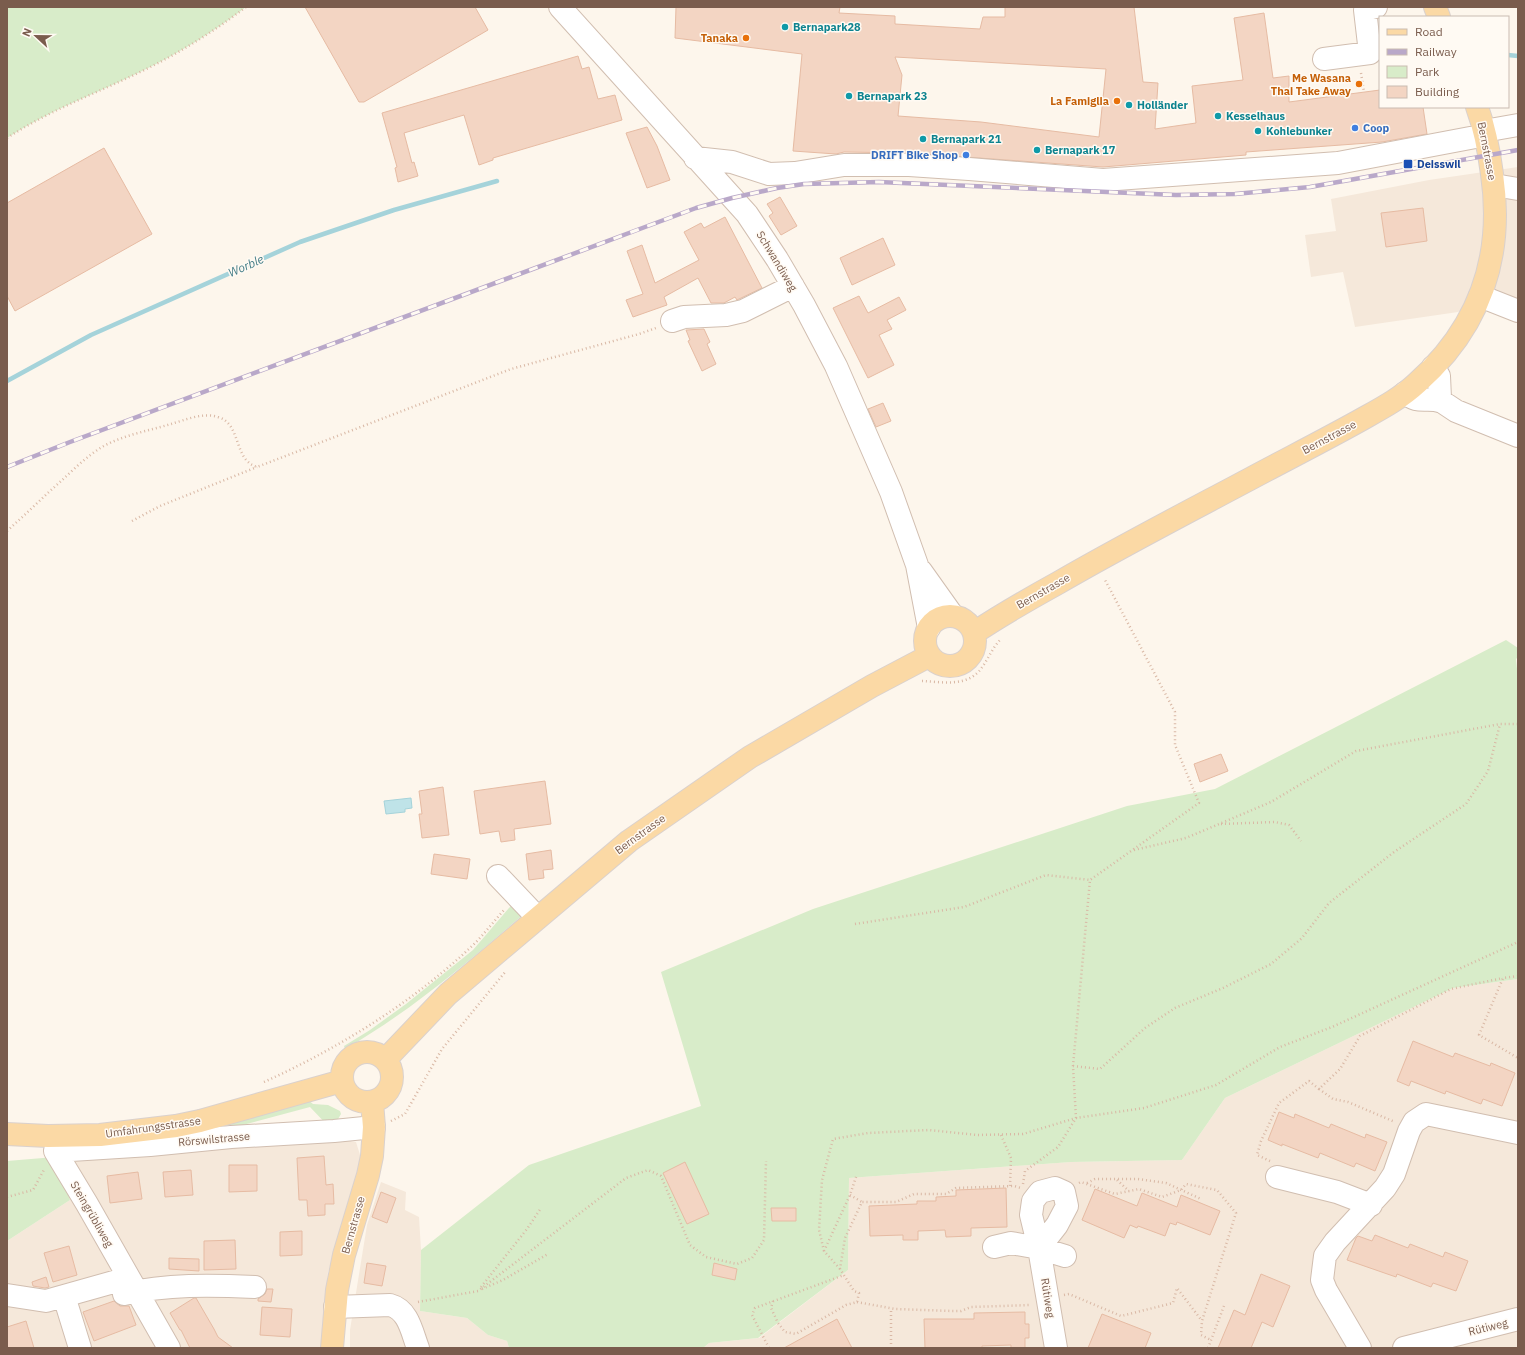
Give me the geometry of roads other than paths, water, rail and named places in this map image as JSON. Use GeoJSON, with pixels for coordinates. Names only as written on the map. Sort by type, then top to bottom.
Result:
{"type":"FeatureCollection","features":[{"type":"Feature","properties":{"kind":"main road","name":"Bernstrasse"},"geometry":{"type":"LineString","coordinates":[[974,633],[994,619],[1094,562],[1351,425],[1405,393],[1433,367],[1447,352],[1472,315],[1490,269],[1494,246],[1496,212],[1494,185],[1485,133],[1477,108]]}},
{"type":"Feature","properties":{"kind":"main road"},"geometry":{"type":"LineString","coordinates":[[953,616],[966,622],[974,633],[975,640],[972,654],[962,663],[948,667],[934,661],[929,656],[925,642],[929,628],[939,618],[953,616]]}},
{"type":"Feature","properties":{"kind":"main road","name":"Bernstrasse"},"geometry":{"type":"LineString","coordinates":[[386,1059],[448,994],[537,917],[629,841],[750,757],[872,686],[929,656]]}},
{"type":"Feature","properties":{"kind":"main road"},"geometry":{"type":"LineString","coordinates":[[359,1052],[373,1052],[386,1059],[390,1065],[392,1081],[390,1088],[385,1094],[372,1102],[365,1102],[352,1098],[347,1093],[342,1081],[344,1067],[348,1060],[359,1052]]}},
{"type":"Feature","properties":{"kind":"main road","name":"Umfahrungsstrasse"},"geometry":{"type":"LineString","coordinates":[[7,1134],[71,1136],[128,1132],[176,1126],[200,1121],[342,1081]]}},
{"type":"Feature","properties":{"kind":"main road","name":"Bernstrasse"},"geometry":{"type":"LineString","coordinates":[[332,1348],[335,1307],[344,1255],[368,1175],[372,1156],[374,1127],[372,1102]]}},
{"type":"Feature","properties":{"kind":"street","name":"Schwandiweg"},"geometry":{"type":"LineString","coordinates":[[560,7],[752,221],[793,286],[853,401],[891,492],[917,565],[929,628]]}},
{"type":"Feature","properties":{"kind":"street"},"geometry":{"type":"LineString","coordinates":[[1324,59],[1370,53],[1364,10],[1376,7]]}},
{"type":"Feature","properties":{"kind":"street"},"geometry":{"type":"LineString","coordinates":[[695,158],[732,162],[769,174],[795,173],[844,165],[909,165],[1103,180],[1338,163],[1518,125]]}},
{"type":"Feature","properties":{"kind":"street"},"geometry":{"type":"LineString","coordinates":[[1494,185],[1518,189]]}},
{"type":"Feature","properties":{"kind":"street"},"geometry":{"type":"LineString","coordinates":[[672,321],[684,317],[718,316],[738,312],[793,286]]}},
{"type":"Feature","properties":{"kind":"street"},"geometry":{"type":"LineString","coordinates":[[1480,296],[1518,311]]}},
{"type":"Feature","properties":{"kind":"street"},"geometry":{"type":"LineString","coordinates":[[1433,367],[1439,376],[1439,391],[1442,402]]}},
{"type":"Feature","properties":{"kind":"street"},"geometry":{"type":"LineString","coordinates":[[1405,393],[1413,399],[1438,400],[1456,411],[1518,436]]}},
{"type":"Feature","properties":{"kind":"street","name":"Schwandiweg"},"geometry":{"type":"LineString","coordinates":[[917,565],[953,616]]}},
{"type":"Feature","properties":{"kind":"street"},"geometry":{"type":"LineString","coordinates":[[498,876],[537,917]]}},
{"type":"Feature","properties":{"kind":"street"},"geometry":{"type":"LineString","coordinates":[[1360,1348],[1326,1290],[1322,1280],[1322,1270],[1325,1256],[1335,1242],[1371,1205],[1385,1188],[1394,1174],[1409,1131],[1414,1122],[1426,1114],[1518,1133]]}},
{"type":"Feature","properties":{"kind":"street","name":"Rörswilstrasse"},"geometry":{"type":"LineString","coordinates":[[55,1151],[374,1127]]}},
{"type":"Feature","properties":{"kind":"street","name":"Steingrübliweg"},"geometry":{"type":"LineString","coordinates":[[55,1151],[87,1204],[129,1288],[169,1348]]}},
{"type":"Feature","properties":{"kind":"street"},"geometry":{"type":"LineString","coordinates":[[1277,1177],[1337,1192],[1371,1205]]}},
{"type":"Feature","properties":{"kind":"street","name":"Rütiweg"},"geometry":{"type":"LineString","coordinates":[[1039,1248],[1057,1225],[1067,1206],[1064,1192],[1055,1188],[1040,1192],[1033,1201],[1031,1215],[1039,1248],[1056,1348]]}},
{"type":"Feature","properties":{"kind":"street"},"geometry":{"type":"LineString","coordinates":[[994,1247],[1011,1243],[1039,1248],[1065,1256]]}},
{"type":"Feature","properties":{"kind":"street"},"geometry":{"type":"LineString","coordinates":[[7,1295],[20,1296],[42,1301],[64,1296],[129,1288],[195,1285],[255,1287]]}},
{"type":"Feature","properties":{"kind":"street"},"geometry":{"type":"LineString","coordinates":[[64,1296],[80,1348]]}},
{"type":"Feature","properties":{"kind":"street"},"geometry":{"type":"LineString","coordinates":[[335,1307],[395,1307],[403,1313],[406,1318],[418,1348]]}},
{"type":"Feature","properties":{"kind":"street","name":"Rütiweg"},"geometry":{"type":"LineString","coordinates":[[1404,1348],[1461,1341],[1518,1319]]}},
{"type":"Feature","properties":{"kind":"water"},"geometry":{"type":"Polygon","coordinates":[[[411,798],[412,808],[405,809],[405,812],[386,814],[384,801],[411,798]]]}},
{"type":"Feature","properties":{"kind":"waterway"},"geometry":{"type":"LineString","coordinates":[[1509,55],[1518,56]]}},
{"type":"Feature","properties":{"kind":"waterway","name":"Worble"},"geometry":{"type":"LineString","coordinates":[[7,381],[91,335],[300,242],[394,210],[497,181]]}},
{"type":"Feature","properties":{"kind":"railway"},"geometry":{"type":"LineString","coordinates":[[7,467],[70,442],[696,208],[777,188],[804,184],[879,182],[1176,195],[1235,194],[1310,187],[1518,150]]}},
{"type":"Feature","properties":{"kind":"place","name":"Bernapark28"},"geometry":{"type":"Point","coordinates":[785,27]}},
{"type":"Feature","properties":{"kind":"place","name":"Tanaka"},"geometry":{"type":"Point","coordinates":[746,38]}},
{"type":"Feature","properties":{"kind":"place","name":"Me Wasana Thai Take Away"},"geometry":{"type":"Point","coordinates":[1359,84]}},
{"type":"Feature","properties":{"kind":"place","name":"Bernapark 23"},"geometry":{"type":"Point","coordinates":[849,96]}},
{"type":"Feature","properties":{"kind":"place","name":"La Famiglia"},"geometry":{"type":"Point","coordinates":[1117,101]}},
{"type":"Feature","properties":{"kind":"place","name":"Holländer"},"geometry":{"type":"Point","coordinates":[1129,105]}},
{"type":"Feature","properties":{"kind":"place","name":"Kesselhaus"},"geometry":{"type":"Point","coordinates":[1218,116]}},
{"type":"Feature","properties":{"kind":"place","name":"Coop"},"geometry":{"type":"Point","coordinates":[1355,128]}},
{"type":"Feature","properties":{"kind":"place","name":"Kohlebunker"},"geometry":{"type":"Point","coordinates":[1258,131]}},
{"type":"Feature","properties":{"kind":"place","name":"Bernapark 21"},"geometry":{"type":"Point","coordinates":[923,139]}},
{"type":"Feature","properties":{"kind":"place","name":"Bernapark 17"},"geometry":{"type":"Point","coordinates":[1037,150]}},
{"type":"Feature","properties":{"kind":"place","name":"DRIFT Bike Shop"},"geometry":{"type":"Point","coordinates":[966,155]}},
{"type":"Feature","properties":{"kind":"place","name":"Deisswil"},"geometry":{"type":"Point","coordinates":[1408,164]}}]}
